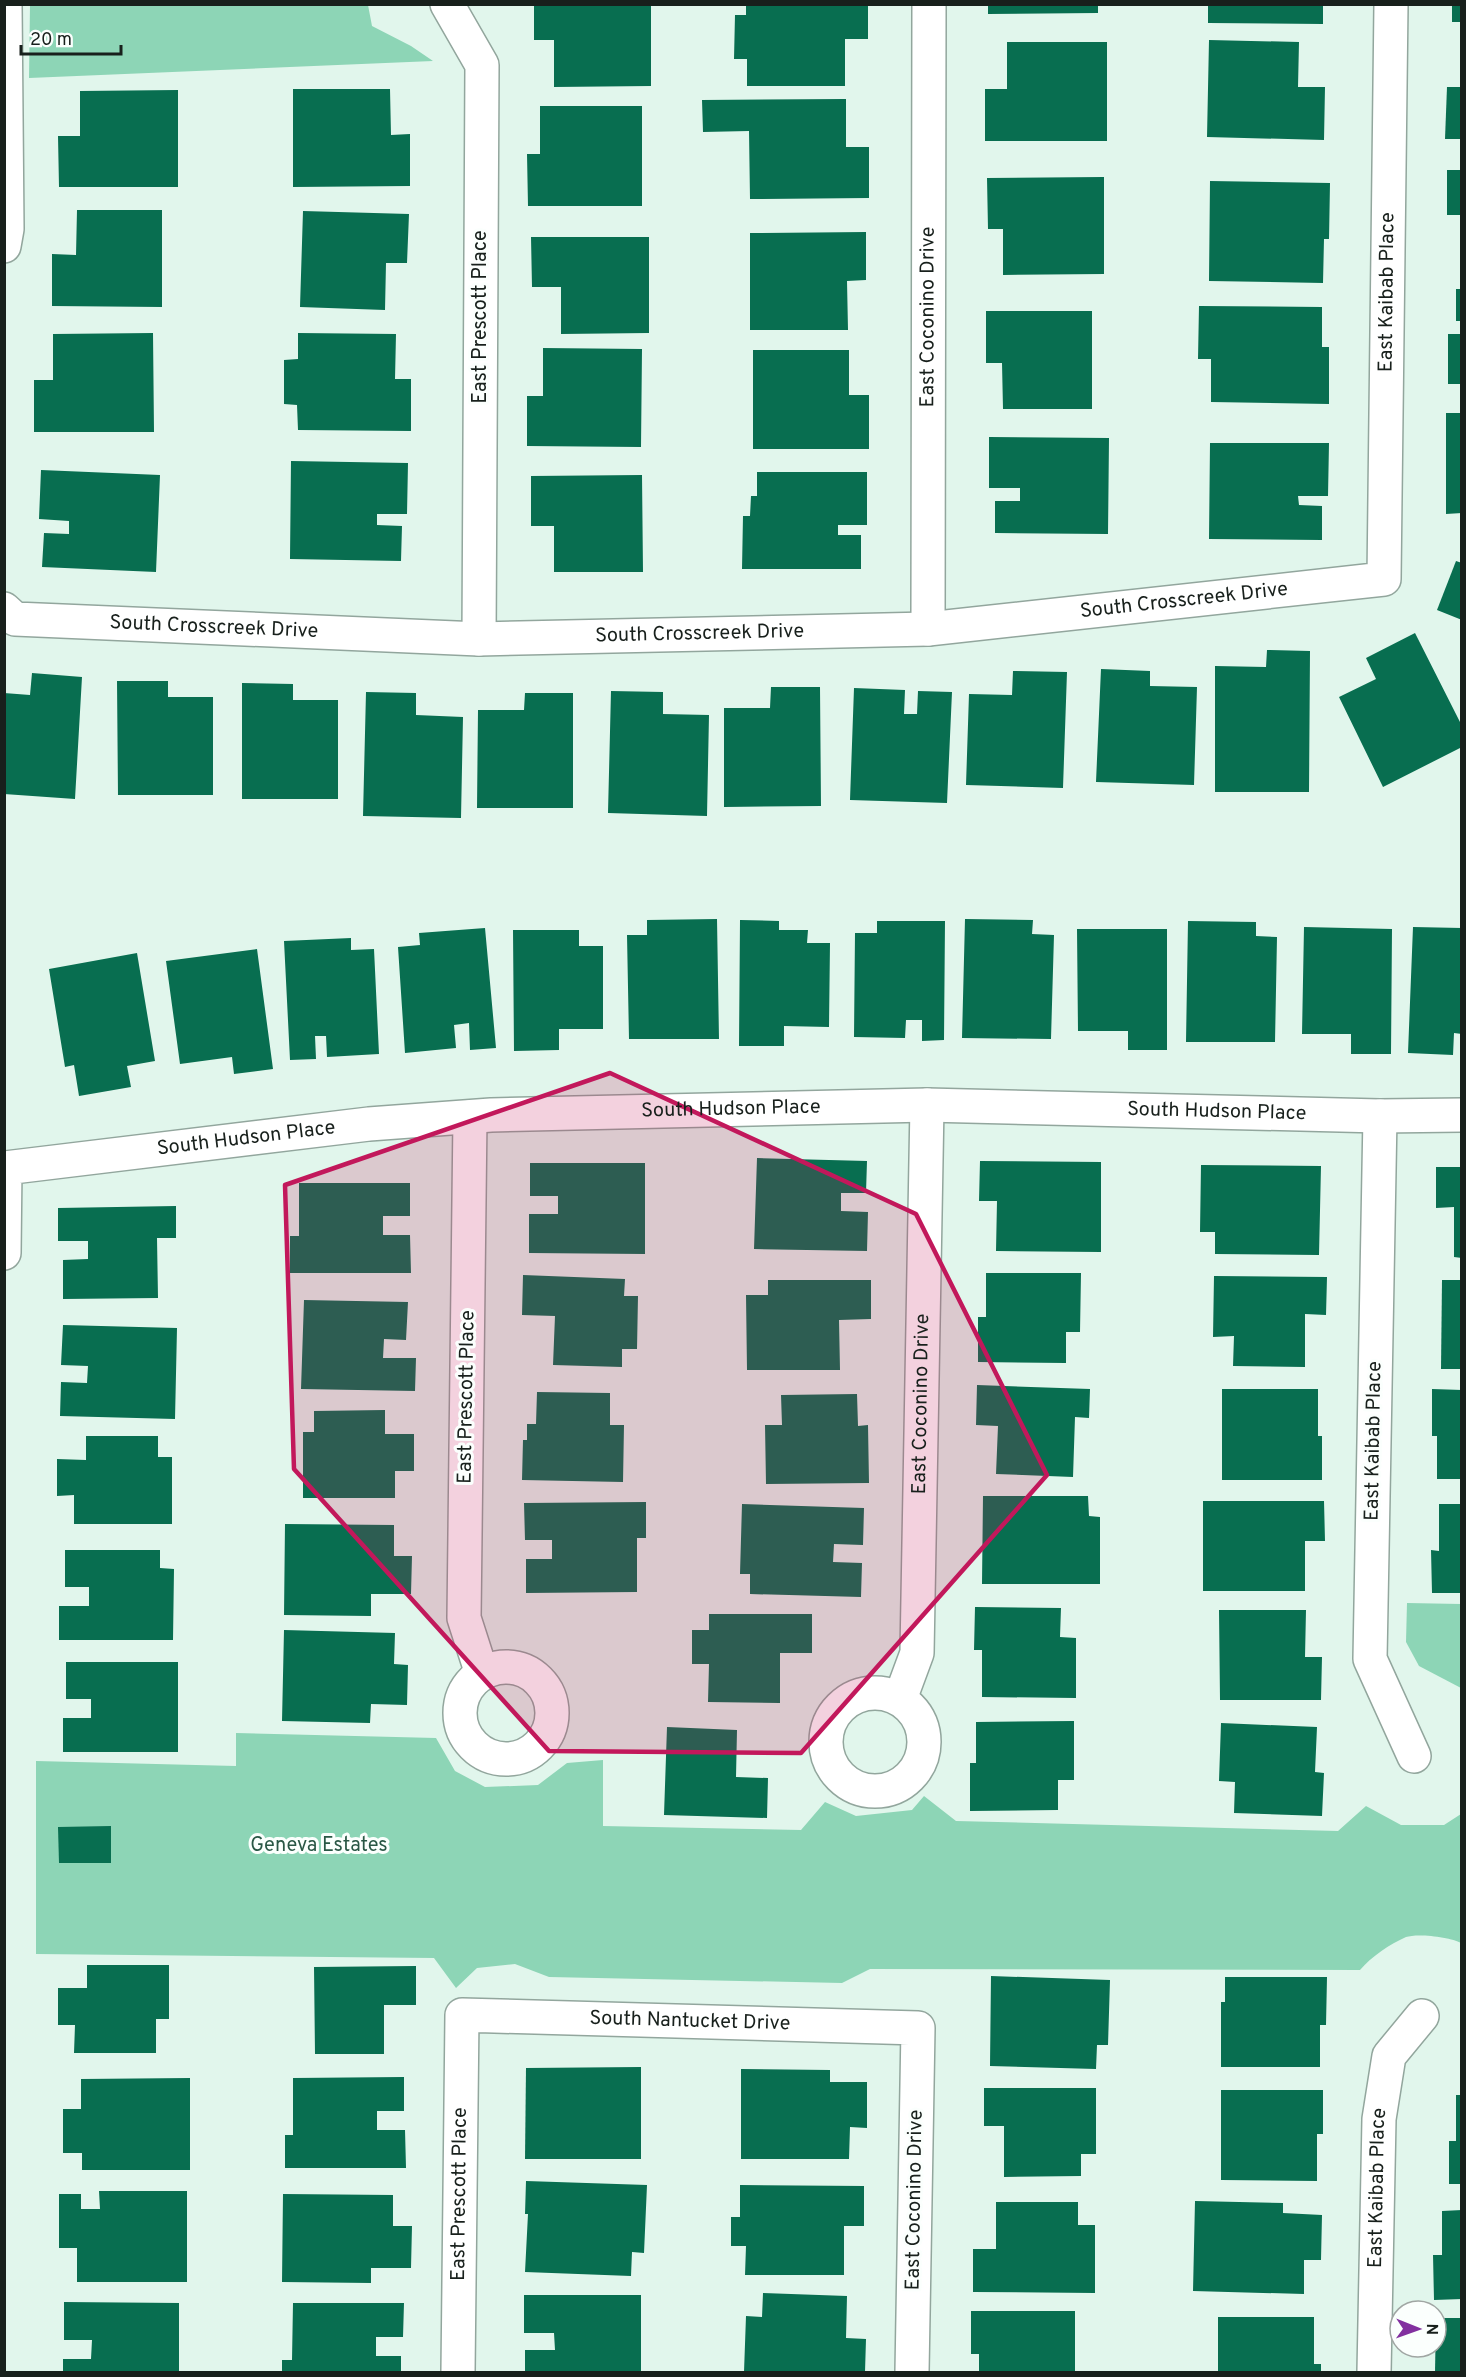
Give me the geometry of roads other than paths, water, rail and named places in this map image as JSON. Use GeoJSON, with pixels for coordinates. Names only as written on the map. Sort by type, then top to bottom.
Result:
{"type":"FeatureCollection","features":[{"type":"Feature","properties":{"kind":"street"},"geometry":{"type":"LineString","coordinates":[[4,246],[7,229],[5,4]]}},
{"type":"Feature","properties":{"kind":"street","name":"East Prescott Place"},"geometry":{"type":"LineString","coordinates":[[447,4],[482,65],[479,639]]}},
{"type":"Feature","properties":{"kind":"street","name":"East Coconino Drive"},"geometry":{"type":"LineString","coordinates":[[928,629],[929,4]]}},
{"type":"Feature","properties":{"kind":"street","name":"East Kaibab Place"},"geometry":{"type":"LineString","coordinates":[[1384,579],[1391,4]]}},
{"type":"Feature","properties":{"kind":"street","name":"South Crosscreek Drive"},"geometry":{"type":"LineString","coordinates":[[10,614],[479,639],[928,629],[1384,579]]}},
{"type":"Feature","properties":{"kind":"street","name":"East Coconino Drive"},"geometry":{"type":"LineString","coordinates":[[900,1699],[917,1653],[927,1105]]}},
{"type":"Feature","properties":{"kind":"street","name":"South Hudson Place"},"geometry":{"type":"LineString","coordinates":[[5,1168],[369,1124],[470,1117],[927,1105],[1380,1116],[1461,1115]]}},
{"type":"Feature","properties":{"kind":"street","name":"East Kaibab Place"},"geometry":{"type":"LineString","coordinates":[[1380,1116],[1370,1659],[1414,1756]]}},
{"type":"Feature","properties":{"kind":"street","name":"East Prescott Place"},"geometry":{"type":"LineString","coordinates":[[470,1117],[464,1618],[482,1674]]}},
{"type":"Feature","properties":{"kind":"street"},"geometry":{"type":"LineString","coordinates":[[4,1253],[5,1168]]}},
{"type":"Feature","properties":{"kind":"street","name":"East Prescott Place"},"geometry":{"type":"LineString","coordinates":[[458,2373],[462,2015]]}},
{"type":"Feature","properties":{"kind":"street","name":"South Nantucket Drive"},"geometry":{"type":"LineString","coordinates":[[462,2015],[918,2028]]}},
{"type":"Feature","properties":{"kind":"street","name":"East Kaibab Place"},"geometry":{"type":"LineString","coordinates":[[1374,2373],[1379,2119],[1389,2056],[1422,2016]]}},
{"type":"Feature","properties":{"kind":"street","name":"East Coconino Drive"},"geometry":{"type":"LineString","coordinates":[[912,2373],[918,2028]]}},
{"type":"Feature","properties":{"kind":"park label","name":"Geneva Estates"},"geometry":{"type":"Point","coordinates":[319,1846]}}]}
